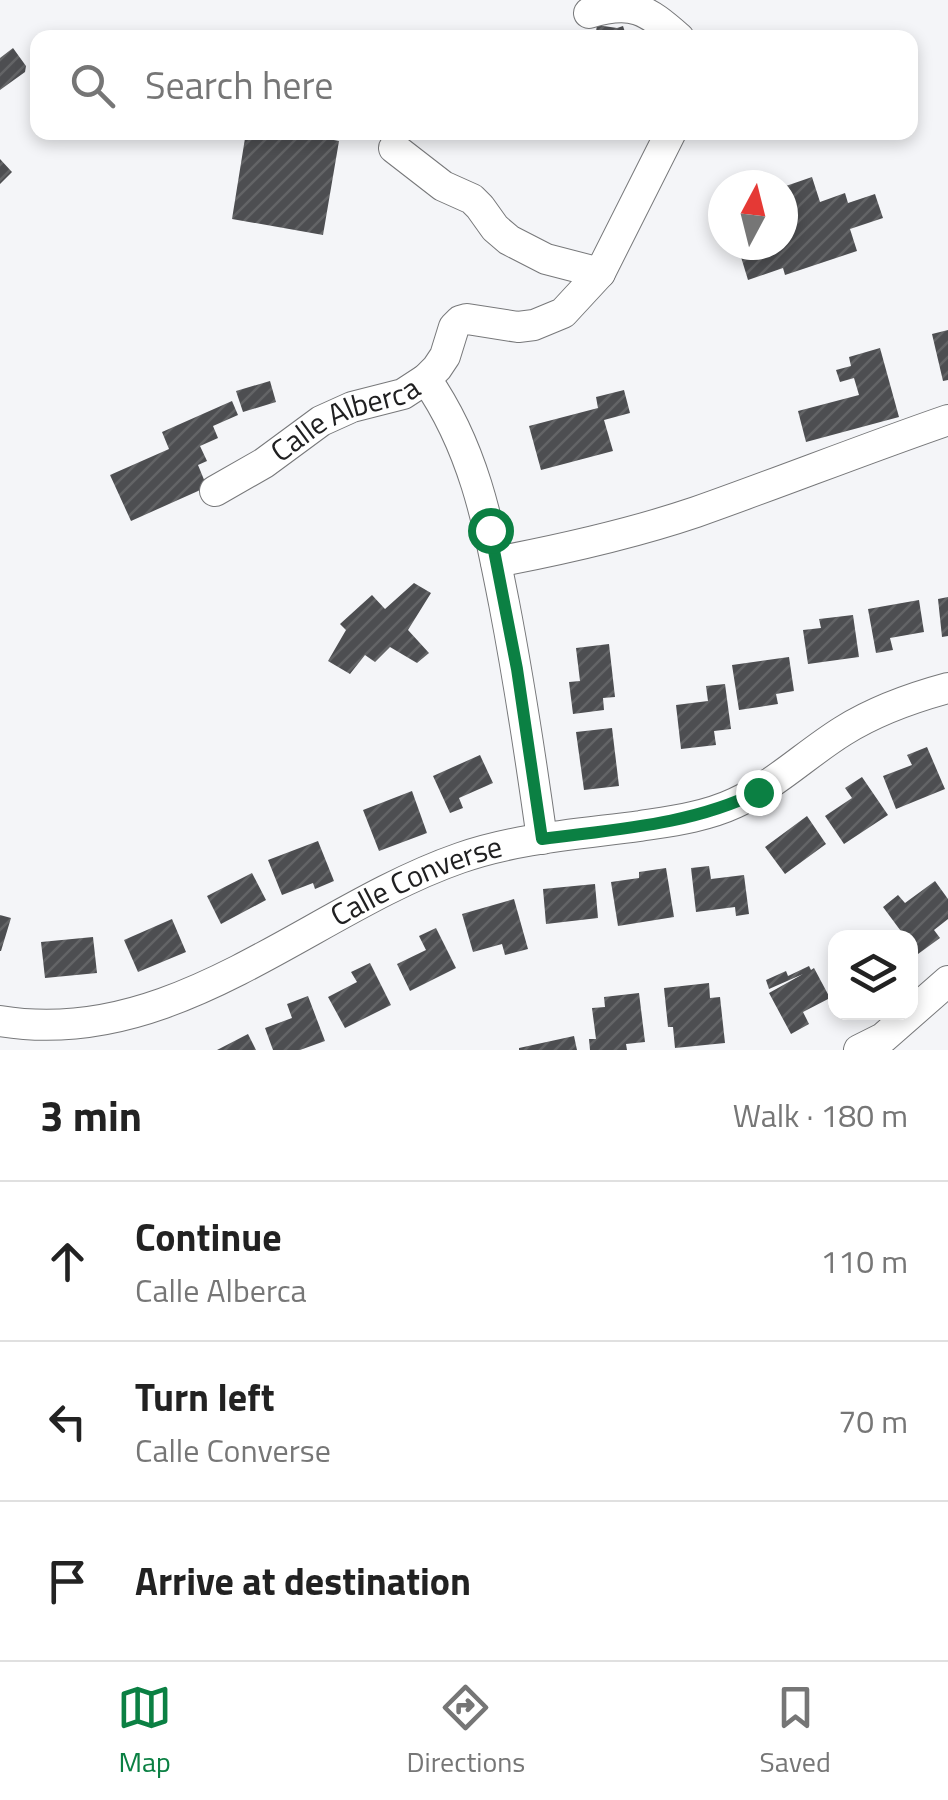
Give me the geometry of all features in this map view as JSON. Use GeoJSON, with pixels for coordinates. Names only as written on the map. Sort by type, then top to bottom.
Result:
{"type":"FeatureCollection","features":[{"type":"Feature","properties":{"kind":"street"},"geometry":{"type":"LineString","coordinates":[[589,13],[621,5],[635,8],[670,30]]}},
{"type":"Feature","properties":{"kind":"street"},"geometry":{"type":"LineString","coordinates":[[426,379],[438,368],[460,321],[534,326],[570,306],[600,273],[667,140]]}},
{"type":"Feature","properties":{"kind":"street"},"geometry":{"type":"LineString","coordinates":[[394,148],[443,186],[472,199],[495,228],[526,250],[600,273]]}},
{"type":"Feature","properties":{"kind":"street","name":"Calle Alberca"},"geometry":{"type":"LineString","coordinates":[[214,491],[264,464],[321,421],[403,394],[426,379],[466,448],[489,523],[517,669],[542,839]]}},
{"type":"Feature","properties":{"kind":"street"},"geometry":{"type":"LineString","coordinates":[[496,562],[620,535],[695,512],[948,420]]}},
{"type":"Feature","properties":{"kind":"street","name":"Calle Converse"},"geometry":{"type":"LineString","coordinates":[[0,1021],[67,1031],[126,1026],[154,1018],[208,995],[394,888],[457,858],[542,839],[682,820],[733,804],[781,777],[869,716],[948,688]]}},
{"type":"Feature","properties":{"kind":"street"},"geometry":{"type":"LineString","coordinates":[[876,1046],[948,981]]}},
{"type":"Feature","properties":{"kind":"building"},"geometry":{"type":"Polygon","coordinates":[[[597,25],[623,26],[624,30],[596,30],[597,25]]]}},
{"type":"Feature","properties":{"kind":"building"},"geometry":{"type":"Polygon","coordinates":[[[13,48],[26,66],[25,72],[0,90],[0,58],[13,48]]]}},
{"type":"Feature","properties":{"kind":"building"},"geometry":{"type":"Polygon","coordinates":[[[245,140],[339,141],[323,235],[232,219],[245,140]]]}},
{"type":"Feature","properties":{"kind":"building"},"geometry":{"type":"Polygon","coordinates":[[[0,159],[12,172],[0,184],[0,159]]]}},
{"type":"Feature","properties":{"kind":"building"},"geometry":{"type":"Polygon","coordinates":[[[812,177],[820,202],[845,193],[848,203],[875,194],[883,218],[850,229],[857,251],[785,275],[783,268],[748,280],[742,260],[798,260],[798,182],[812,177]]]}},
{"type":"Feature","properties":{"kind":"building"},"geometry":{"type":"Polygon","coordinates":[[[948,330],[948,380],[943,381],[932,334],[948,330]]]}},
{"type":"Feature","properties":{"kind":"building"},"geometry":{"type":"Polygon","coordinates":[[[880,348],[899,417],[806,442],[798,411],[859,395],[854,378],[840,382],[836,370],[851,366],[849,357],[880,348]]]}},
{"type":"Feature","properties":{"kind":"building"},"geometry":{"type":"Polygon","coordinates":[[[270,381],[276,402],[243,412],[236,391],[270,381]]]}},
{"type":"Feature","properties":{"kind":"building"},"geometry":{"type":"Polygon","coordinates":[[[624,390],[630,413],[604,420],[613,451],[541,470],[529,426],[598,408],[596,397],[624,390]]]}},
{"type":"Feature","properties":{"kind":"building"},"geometry":{"type":"Polygon","coordinates":[[[232,401],[238,415],[213,426],[218,438],[200,446],[207,461],[198,465],[207,487],[131,521],[110,475],[169,449],[162,432],[232,401]]]}},
{"type":"Feature","properties":{"kind":"building"},"geometry":{"type":"Polygon","coordinates":[[[414,583],[431,593],[408,630],[429,653],[417,663],[390,647],[375,662],[365,655],[350,674],[328,661],[346,630],[340,624],[372,595],[385,609],[414,583]]]}},
{"type":"Feature","properties":{"kind":"building"},"geometry":{"type":"Polygon","coordinates":[[[948,597],[948,636],[942,637],[938,599],[948,597]]]}},
{"type":"Feature","properties":{"kind":"building"},"geometry":{"type":"Polygon","coordinates":[[[919,600],[924,632],[890,638],[893,650],[876,653],[868,609],[919,600]]]}},
{"type":"Feature","properties":{"kind":"building"},"geometry":{"type":"Polygon","coordinates":[[[853,615],[859,657],[808,664],[803,630],[821,628],[819,619],[853,615]]]}},
{"type":"Feature","properties":{"kind":"building"},"geometry":{"type":"Polygon","coordinates":[[[609,644],[615,697],[603,698],[604,710],[573,714],[569,682],[580,681],[576,648],[609,644]]]}},
{"type":"Feature","properties":{"kind":"building"},"geometry":{"type":"Polygon","coordinates":[[[789,657],[794,691],[776,694],[778,704],[739,710],[732,665],[789,657]]]}},
{"type":"Feature","properties":{"kind":"building"},"geometry":{"type":"Polygon","coordinates":[[[725,684],[731,729],[714,731],[716,745],[681,749],[676,705],[708,701],[706,686],[725,684]]]}},
{"type":"Feature","properties":{"kind":"building"},"geometry":{"type":"Polygon","coordinates":[[[612,728],[619,786],[584,790],[576,732],[612,728]]]}},
{"type":"Feature","properties":{"kind":"building"},"geometry":{"type":"Polygon","coordinates":[[[927,747],[945,789],[896,809],[883,776],[912,765],[907,755],[927,747]]]}},
{"type":"Feature","properties":{"kind":"building"},"geometry":{"type":"Polygon","coordinates":[[[480,755],[493,783],[459,798],[463,808],[450,813],[433,776],[480,755]]]}},
{"type":"Feature","properties":{"kind":"building"},"geometry":{"type":"Polygon","coordinates":[[[862,777],[888,815],[844,844],[825,816],[852,798],[845,788],[862,777]]]}},
{"type":"Feature","properties":{"kind":"building"},"geometry":{"type":"Polygon","coordinates":[[[412,791],[427,833],[379,851],[363,810],[412,791]]]}},
{"type":"Feature","properties":{"kind":"building"},"geometry":{"type":"Polygon","coordinates":[[[807,816],[826,844],[785,874],[765,847],[807,816]]]}},
{"type":"Feature","properties":{"kind":"building"},"geometry":{"type":"Polygon","coordinates":[[[318,841],[334,881],[315,889],[313,883],[282,895],[268,860],[318,841]]]}},
{"type":"Feature","properties":{"kind":"building"},"geometry":{"type":"Polygon","coordinates":[[[709,866],[711,879],[744,875],[749,914],[736,916],[735,907],[696,912],[691,868],[709,866]]]}},
{"type":"Feature","properties":{"kind":"building"},"geometry":{"type":"Polygon","coordinates":[[[666,868],[674,917],[618,926],[611,882],[639,878],[639,872],[666,868]]]}},
{"type":"Feature","properties":{"kind":"building"},"geometry":{"type":"Polygon","coordinates":[[[252,873],[266,900],[221,924],[207,896],[252,873]]]}},
{"type":"Feature","properties":{"kind":"building"},"geometry":{"type":"Polygon","coordinates":[[[935,881],[948,899],[948,919],[934,930],[940,938],[918,954],[918,930],[900,930],[883,907],[898,895],[905,903],[935,881]]]}},
{"type":"Feature","properties":{"kind":"building"},"geometry":{"type":"Polygon","coordinates":[[[595,884],[598,918],[546,924],[543,889],[595,884]]]}},
{"type":"Feature","properties":{"kind":"building"},"geometry":{"type":"Polygon","coordinates":[[[514,899],[528,949],[505,955],[502,944],[473,952],[462,914],[514,899]]]}},
{"type":"Feature","properties":{"kind":"building"},"geometry":{"type":"Polygon","coordinates":[[[0,915],[11,918],[1,951],[0,951],[0,915]]]}},
{"type":"Feature","properties":{"kind":"building"},"geometry":{"type":"Polygon","coordinates":[[[172,919],[186,952],[138,972],[124,940],[172,919]]]}},
{"type":"Feature","properties":{"kind":"building"},"geometry":{"type":"Polygon","coordinates":[[[436,928],[456,968],[410,991],[397,964],[426,950],[419,936],[436,928]]]}},
{"type":"Feature","properties":{"kind":"building"},"geometry":{"type":"Polygon","coordinates":[[[93,937],[97,973],[45,978],[41,942],[93,937]]]}},
{"type":"Feature","properties":{"kind":"building"},"geometry":{"type":"Polygon","coordinates":[[[370,963],[391,1005],[345,1028],[328,997],[357,982],[351,972],[370,963]]]}},
{"type":"Feature","properties":{"kind":"building"},"geometry":{"type":"Polygon","coordinates":[[[809,966],[814,968],[828,994],[828,999],[803,1012],[809,1024],[791,1034],[769,993],[803,974],[769,989],[766,980],[786,971],[788,976],[809,966]]]}},
{"type":"Feature","properties":{"kind":"building"},"geometry":{"type":"Polygon","coordinates":[[[709,983],[710,998],[720,997],[725,1043],[675,1048],[673,1027],[668,1027],[664,988],[709,983]]]}},
{"type":"Feature","properties":{"kind":"building"},"geometry":{"type":"Polygon","coordinates":[[[639,993],[645,1042],[626,1044],[627,1050],[590,1050],[589,1039],[596,1039],[592,1008],[605,1007],[604,997],[639,993]]]}},
{"type":"Feature","properties":{"kind":"building"},"geometry":{"type":"Polygon","coordinates":[[[308,996],[325,1041],[300,1050],[273,1050],[265,1028],[292,1018],[287,1004],[308,996]]]}},
{"type":"Feature","properties":{"kind":"building"},"geometry":{"type":"Polygon","coordinates":[[[248,1034],[256,1050],[217,1050],[248,1034]]]}},
{"type":"Feature","properties":{"kind":"building"},"geometry":{"type":"Polygon","coordinates":[[[574,1036],[577,1050],[519,1050],[519,1048],[574,1036]]]}},
{"type":"Feature","properties":{"kind":"route"},"geometry":{"type":"LineString","coordinates":[[490,530],[517,669],[542,839],[682,820],[758,792]]}}]}
